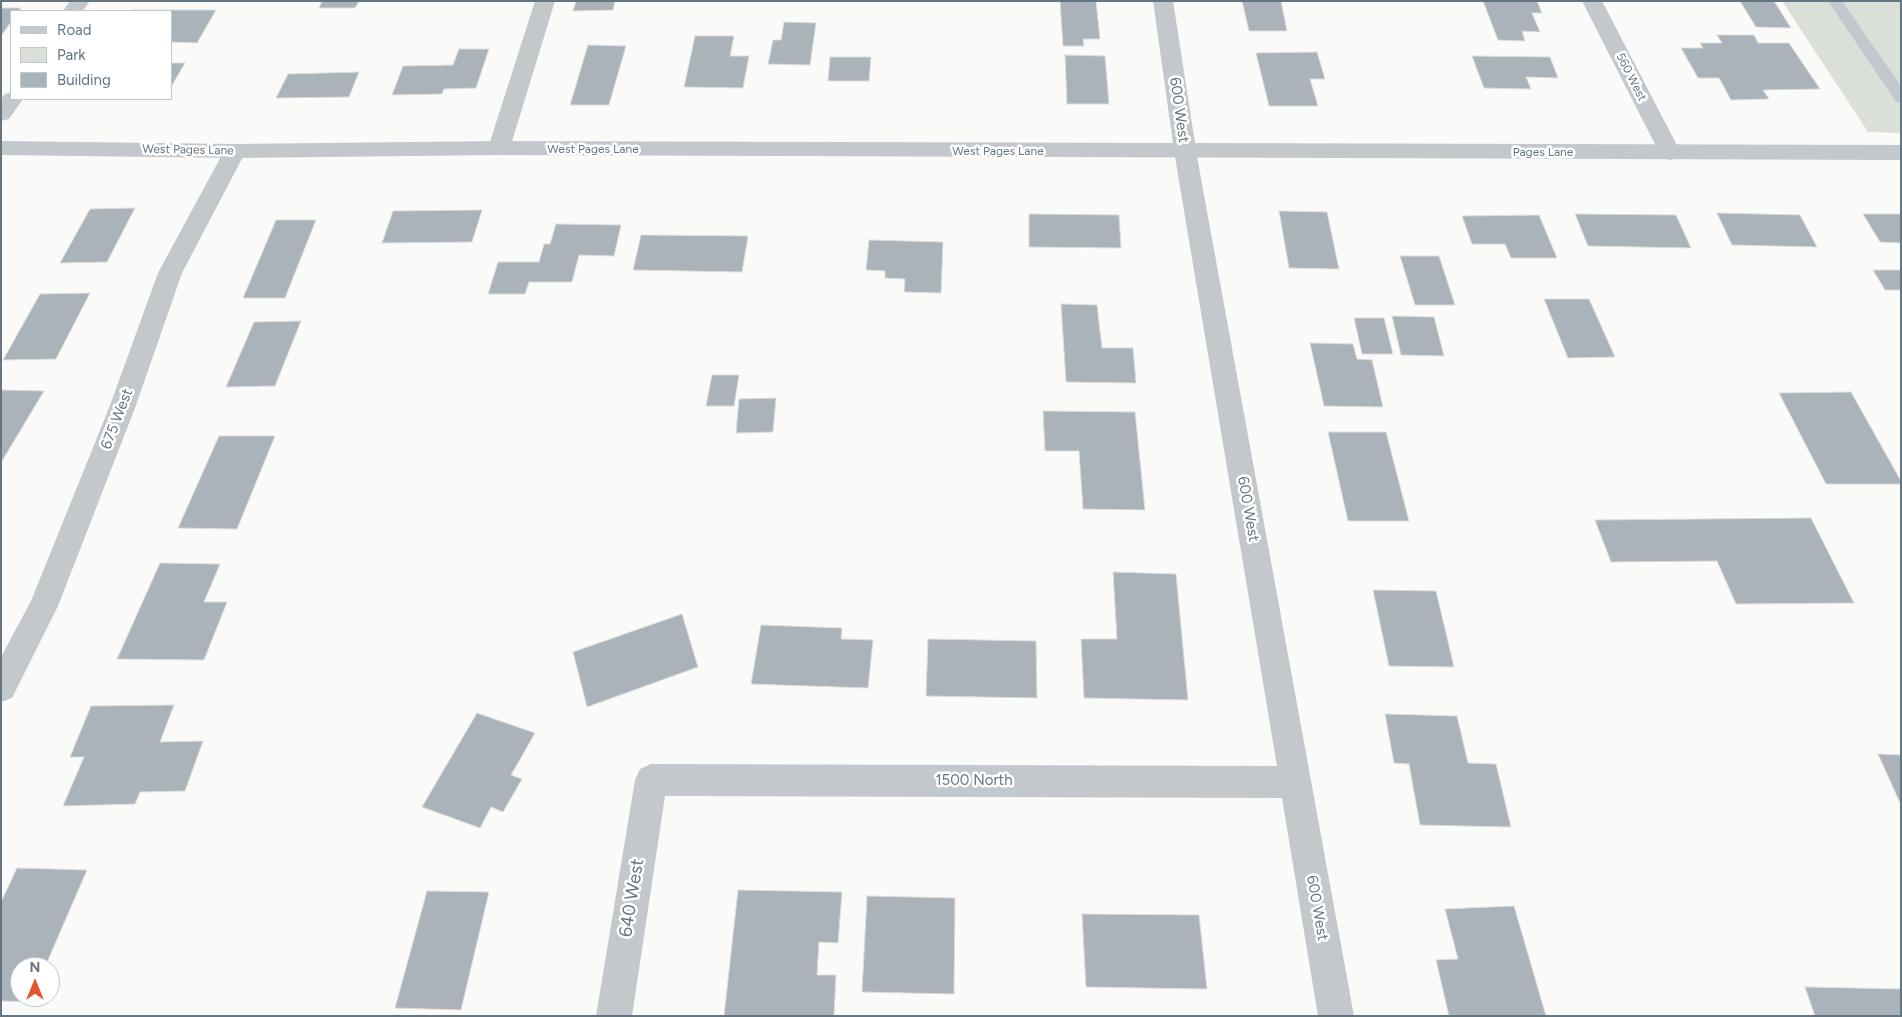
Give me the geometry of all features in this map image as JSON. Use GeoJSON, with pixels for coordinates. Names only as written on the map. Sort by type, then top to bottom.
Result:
{"type":"FeatureCollection","features":[{"type":"Feature","properties":{"kind":"street"},"geometry":{"type":"LineString","coordinates":[[499,148],[545,1]]}},
{"type":"Feature","properties":{"kind":"street","name":"600 West"},"geometry":{"type":"LineString","coordinates":[[1163,1],[1185,151],[1336,1016]]}},
{"type":"Feature","properties":{"kind":"street","name":"560 West"},"geometry":{"type":"LineString","coordinates":[[1592,1],[1670,153]]}},
{"type":"Feature","properties":{"kind":"street"},"geometry":{"type":"LineString","coordinates":[[1,114],[11,100]]}},
{"type":"Feature","properties":{"kind":"street","name":"West Pages Lane"},"geometry":{"type":"LineString","coordinates":[[1,148],[235,151],[499,148],[1185,151]]}},
{"type":"Feature","properties":{"kind":"street","name":"675 West"},"geometry":{"type":"LineString","coordinates":[[1,688],[43,606],[122,408],[170,273],[235,151]]}},
{"type":"Feature","properties":{"kind":"street","name":"Pages Lane"},"geometry":{"type":"LineString","coordinates":[[1185,151],[1901,153]]}},
{"type":"Feature","properties":{"kind":"street","name":"1500 North"},"geometry":{"type":"LineString","coordinates":[[651,780],[1296,782]]}},
{"type":"Feature","properties":{"kind":"street","name":"640 West"},"geometry":{"type":"LineString","coordinates":[[614,1016],[651,780]]}},
{"type":"Feature","properties":{"kind":"lane"},"geometry":{"type":"LineString","coordinates":[[1835,1],[1901,98]]}},
{"type":"Feature","properties":{"kind":"green space"},"geometry":{"type":"Polygon","coordinates":[[[1782,1],[1901,1],[1901,133],[1868,132],[1782,1]]]}},
{"type":"Feature","properties":{"kind":"building"},"geometry":{"type":"Polygon","coordinates":[[[322,1],[359,1],[355,8],[319,8],[322,1]]]}},
{"type":"Feature","properties":{"kind":"building"},"geometry":{"type":"Polygon","coordinates":[[[576,1],[615,1],[613,10],[573,11],[576,1]]]}},
{"type":"Feature","properties":{"kind":"building"},"geometry":{"type":"Polygon","coordinates":[[[1060,1],[1096,1],[1100,39],[1083,39],[1084,46],[1063,46],[1060,1]]]}},
{"type":"Feature","properties":{"kind":"building"},"geometry":{"type":"Polygon","coordinates":[[[1242,1],[1281,1],[1287,31],[1249,31],[1242,1]]]}},
{"type":"Feature","properties":{"kind":"building"},"geometry":{"type":"Polygon","coordinates":[[[1483,1],[1537,1],[1542,13],[1532,13],[1540,32],[1522,31],[1525,41],[1498,40],[1483,1]]]}},
{"type":"Feature","properties":{"kind":"building"},"geometry":{"type":"Polygon","coordinates":[[[1740,1],[1774,1],[1791,28],[1756,27],[1740,1]]]}},
{"type":"Feature","properties":{"kind":"building"},"geometry":{"type":"Polygon","coordinates":[[[1,8],[21,8],[20,10],[10,10],[10,23],[1,36],[1,8]]]}},
{"type":"Feature","properties":{"kind":"building"},"geometry":{"type":"Polygon","coordinates":[[[172,10],[216,10],[197,43],[172,42],[172,10]]]}},
{"type":"Feature","properties":{"kind":"building"},"geometry":{"type":"Polygon","coordinates":[[[784,22],[816,23],[810,65],[768,64],[773,40],[781,40],[784,22]]]}},
{"type":"Feature","properties":{"kind":"building"},"geometry":{"type":"Polygon","coordinates":[[[1717,35],[1754,35],[1758,43],[1789,43],[1820,89],[1763,90],[1769,99],[1731,100],[1719,78],[1698,78],[1681,48],[1703,48],[1700,43],[1722,43],[1717,35]]]}},
{"type":"Feature","properties":{"kind":"building"},"geometry":{"type":"Polygon","coordinates":[[[695,36],[734,36],[730,56],[749,56],[743,88],[684,87],[695,36]]]}},
{"type":"Feature","properties":{"kind":"building"},"geometry":{"type":"Polygon","coordinates":[[[588,45],[626,46],[609,105],[570,105],[588,45]]]}},
{"type":"Feature","properties":{"kind":"building"},"geometry":{"type":"Polygon","coordinates":[[[459,49],[489,49],[476,88],[444,89],[442,94],[392,95],[403,66],[453,65],[459,49]]]}},
{"type":"Feature","properties":{"kind":"building"},"geometry":{"type":"Polygon","coordinates":[[[1317,52],[1325,79],[1310,79],[1318,106],[1269,106],[1256,53],[1317,52]]]}},
{"type":"Feature","properties":{"kind":"building"},"geometry":{"type":"Polygon","coordinates":[[[1065,55],[1105,56],[1109,104],[1067,104],[1065,55]]]}},
{"type":"Feature","properties":{"kind":"building"},"geometry":{"type":"Polygon","coordinates":[[[1472,56],[1550,57],[1558,78],[1526,77],[1531,89],[1484,88],[1472,56]]]}},
{"type":"Feature","properties":{"kind":"building"},"geometry":{"type":"Polygon","coordinates":[[[830,57],[871,57],[869,81],[828,81],[830,57]]]}},
{"type":"Feature","properties":{"kind":"building"},"geometry":{"type":"Polygon","coordinates":[[[172,63],[185,63],[172,85],[172,63]]]}},
{"type":"Feature","properties":{"kind":"building"},"geometry":{"type":"Polygon","coordinates":[[[359,72],[349,97],[276,98],[288,74],[359,72]]]}},
{"type":"Feature","properties":{"kind":"building"},"geometry":{"type":"Polygon","coordinates":[[[135,208],[107,262],[60,263],[90,209],[135,208]]]}},
{"type":"Feature","properties":{"kind":"building"},"geometry":{"type":"Polygon","coordinates":[[[482,210],[472,242],[382,243],[393,211],[482,210]]]}},
{"type":"Feature","properties":{"kind":"building"},"geometry":{"type":"Polygon","coordinates":[[[1279,211],[1327,212],[1339,269],[1289,268],[1279,211]]]}},
{"type":"Feature","properties":{"kind":"building"},"geometry":{"type":"Polygon","coordinates":[[[1717,213],[1800,215],[1817,247],[1732,245],[1717,213]]]}},
{"type":"Feature","properties":{"kind":"building"},"geometry":{"type":"Polygon","coordinates":[[[1029,214],[1119,215],[1121,248],[1029,247],[1029,214]]]}},
{"type":"Feature","properties":{"kind":"building"},"geometry":{"type":"Polygon","coordinates":[[[1575,214],[1676,215],[1691,248],[1588,246],[1575,214]]]}},
{"type":"Feature","properties":{"kind":"building"},"geometry":{"type":"Polygon","coordinates":[[[1863,214],[1901,214],[1901,243],[1880,242],[1863,214]]]}},
{"type":"Feature","properties":{"kind":"building"},"geometry":{"type":"Polygon","coordinates":[[[1539,215],[1557,258],[1511,258],[1505,244],[1472,244],[1462,216],[1539,215]]]}},
{"type":"Feature","properties":{"kind":"building"},"geometry":{"type":"Polygon","coordinates":[[[276,220],[316,220],[285,298],[243,298],[276,220]]]}},
{"type":"Feature","properties":{"kind":"building"},"geometry":{"type":"Polygon","coordinates":[[[556,224],[621,225],[614,256],[579,255],[572,282],[529,282],[525,294],[488,294],[498,262],[539,262],[544,244],[550,244],[556,224]]]}},
{"type":"Feature","properties":{"kind":"building"},"geometry":{"type":"Polygon","coordinates":[[[641,235],[748,236],[742,272],[633,270],[641,235]]]}},
{"type":"Feature","properties":{"kind":"building"},"geometry":{"type":"Polygon","coordinates":[[[869,240],[943,242],[941,293],[904,292],[905,279],[885,278],[885,271],[866,270],[869,240]]]}},
{"type":"Feature","properties":{"kind":"building"},"geometry":{"type":"Polygon","coordinates":[[[1400,256],[1439,256],[1455,305],[1415,305],[1400,256]]]}},
{"type":"Feature","properties":{"kind":"building"},"geometry":{"type":"Polygon","coordinates":[[[1873,270],[1901,270],[1901,290],[1885,290],[1873,270]]]}},
{"type":"Feature","properties":{"kind":"building"},"geometry":{"type":"Polygon","coordinates":[[[90,293],[56,359],[3,360],[40,294],[90,293]]]}},
{"type":"Feature","properties":{"kind":"building"},"geometry":{"type":"Polygon","coordinates":[[[1544,299],[1589,299],[1615,357],[1568,358],[1544,299]]]}},
{"type":"Feature","properties":{"kind":"building"},"geometry":{"type":"Polygon","coordinates":[[[1061,304],[1097,305],[1102,348],[1133,348],[1136,383],[1066,382],[1061,304]]]}},
{"type":"Feature","properties":{"kind":"building"},"geometry":{"type":"Polygon","coordinates":[[[1392,316],[1434,317],[1444,356],[1401,355],[1392,316]]]}},
{"type":"Feature","properties":{"kind":"building"},"geometry":{"type":"Polygon","coordinates":[[[1354,318],[1384,318],[1393,354],[1362,354],[1354,318]]]}},
{"type":"Feature","properties":{"kind":"building"},"geometry":{"type":"Polygon","coordinates":[[[301,321],[275,386],[226,387],[254,322],[301,321]]]}},
{"type":"Feature","properties":{"kind":"building"},"geometry":{"type":"Polygon","coordinates":[[[1310,343],[1353,344],[1357,359],[1372,360],[1383,407],[1324,406],[1310,343]]]}},
{"type":"Feature","properties":{"kind":"building"},"geometry":{"type":"Polygon","coordinates":[[[712,375],[739,375],[734,406],[706,406],[712,375]]]}},
{"type":"Feature","properties":{"kind":"building"},"geometry":{"type":"Polygon","coordinates":[[[1,390],[44,391],[2,461],[1,461],[1,390]]]}},
{"type":"Feature","properties":{"kind":"building"},"geometry":{"type":"Polygon","coordinates":[[[1851,392],[1901,484],[1826,484],[1779,393],[1851,392]]]}},
{"type":"Feature","properties":{"kind":"building"},"geometry":{"type":"Polygon","coordinates":[[[776,398],[773,432],[736,433],[739,399],[776,398]]]}},
{"type":"Feature","properties":{"kind":"building"},"geometry":{"type":"Polygon","coordinates":[[[1043,411],[1135,412],[1145,510],[1083,509],[1079,451],[1045,451],[1043,411]]]}},
{"type":"Feature","properties":{"kind":"building"},"geometry":{"type":"Polygon","coordinates":[[[1328,432],[1386,432],[1409,521],[1348,521],[1328,432]]]}},
{"type":"Feature","properties":{"kind":"building"},"geometry":{"type":"Polygon","coordinates":[[[219,436],[275,436],[237,529],[178,528],[219,436]]]}},
{"type":"Feature","properties":{"kind":"building"},"geometry":{"type":"Polygon","coordinates":[[[1811,518],[1854,603],[1736,604],[1717,561],[1611,562],[1595,520],[1811,518]]]}},
{"type":"Feature","properties":{"kind":"building"},"geometry":{"type":"Polygon","coordinates":[[[160,563],[220,564],[204,602],[227,602],[204,660],[117,659],[160,563]]]}},
{"type":"Feature","properties":{"kind":"building"},"geometry":{"type":"Polygon","coordinates":[[[1113,572],[1176,574],[1188,700],[1084,698],[1081,639],[1117,639],[1113,572]]]}},
{"type":"Feature","properties":{"kind":"building"},"geometry":{"type":"Polygon","coordinates":[[[1373,590],[1436,591],[1454,667],[1389,666],[1373,590]]]}},
{"type":"Feature","properties":{"kind":"building"},"geometry":{"type":"Polygon","coordinates":[[[682,614],[698,667],[587,707],[573,652],[682,614]]]}},
{"type":"Feature","properties":{"kind":"building"},"geometry":{"type":"Polygon","coordinates":[[[761,625],[842,628],[841,639],[873,640],[868,688],[751,684],[761,625]]]}},
{"type":"Feature","properties":{"kind":"building"},"geometry":{"type":"Polygon","coordinates":[[[928,639],[1036,641],[1037,698],[926,696],[928,639]]]}},
{"type":"Feature","properties":{"kind":"building"},"geometry":{"type":"Polygon","coordinates":[[[174,705],[160,742],[203,741],[185,791],[140,792],[135,804],[63,806],[84,757],[70,757],[91,706],[174,705]]]}},
{"type":"Feature","properties":{"kind":"building"},"geometry":{"type":"Polygon","coordinates":[[[477,713],[535,733],[511,775],[522,779],[503,812],[491,807],[480,828],[422,807],[477,713]]]}},
{"type":"Feature","properties":{"kind":"building"},"geometry":{"type":"Polygon","coordinates":[[[1385,714],[1457,716],[1468,763],[1496,764],[1511,827],[1420,825],[1409,764],[1394,763],[1385,714]]]}},
{"type":"Feature","properties":{"kind":"building"},"geometry":{"type":"Polygon","coordinates":[[[1878,754],[1901,755],[1901,805],[1878,754]]]}},
{"type":"Feature","properties":{"kind":"building"},"geometry":{"type":"Polygon","coordinates":[[[17,868],[87,870],[49,957],[10,957],[10,1001],[1,1001],[1,902],[17,868]]]}},
{"type":"Feature","properties":{"kind":"building"},"geometry":{"type":"Polygon","coordinates":[[[738,890],[842,892],[838,943],[819,942],[817,975],[836,975],[834,1016],[724,1016],[738,890]]]}},
{"type":"Feature","properties":{"kind":"building"},"geometry":{"type":"Polygon","coordinates":[[[427,891],[489,892],[461,1010],[395,1008],[427,891]]]}},
{"type":"Feature","properties":{"kind":"building"},"geometry":{"type":"Polygon","coordinates":[[[867,896],[955,898],[954,994],[862,992],[867,896]]]}},
{"type":"Feature","properties":{"kind":"building"},"geometry":{"type":"Polygon","coordinates":[[[1514,906],[1546,1016],[1449,1016],[1436,960],[1458,959],[1445,909],[1514,906]]]}},
{"type":"Feature","properties":{"kind":"building"},"geometry":{"type":"Polygon","coordinates":[[[1082,914],[1199,915],[1207,989],[1086,987],[1082,914]]]}},
{"type":"Feature","properties":{"kind":"building"},"geometry":{"type":"Polygon","coordinates":[[[1805,987],[1901,989],[1901,1016],[1815,1016],[1805,987]]]}}]}
